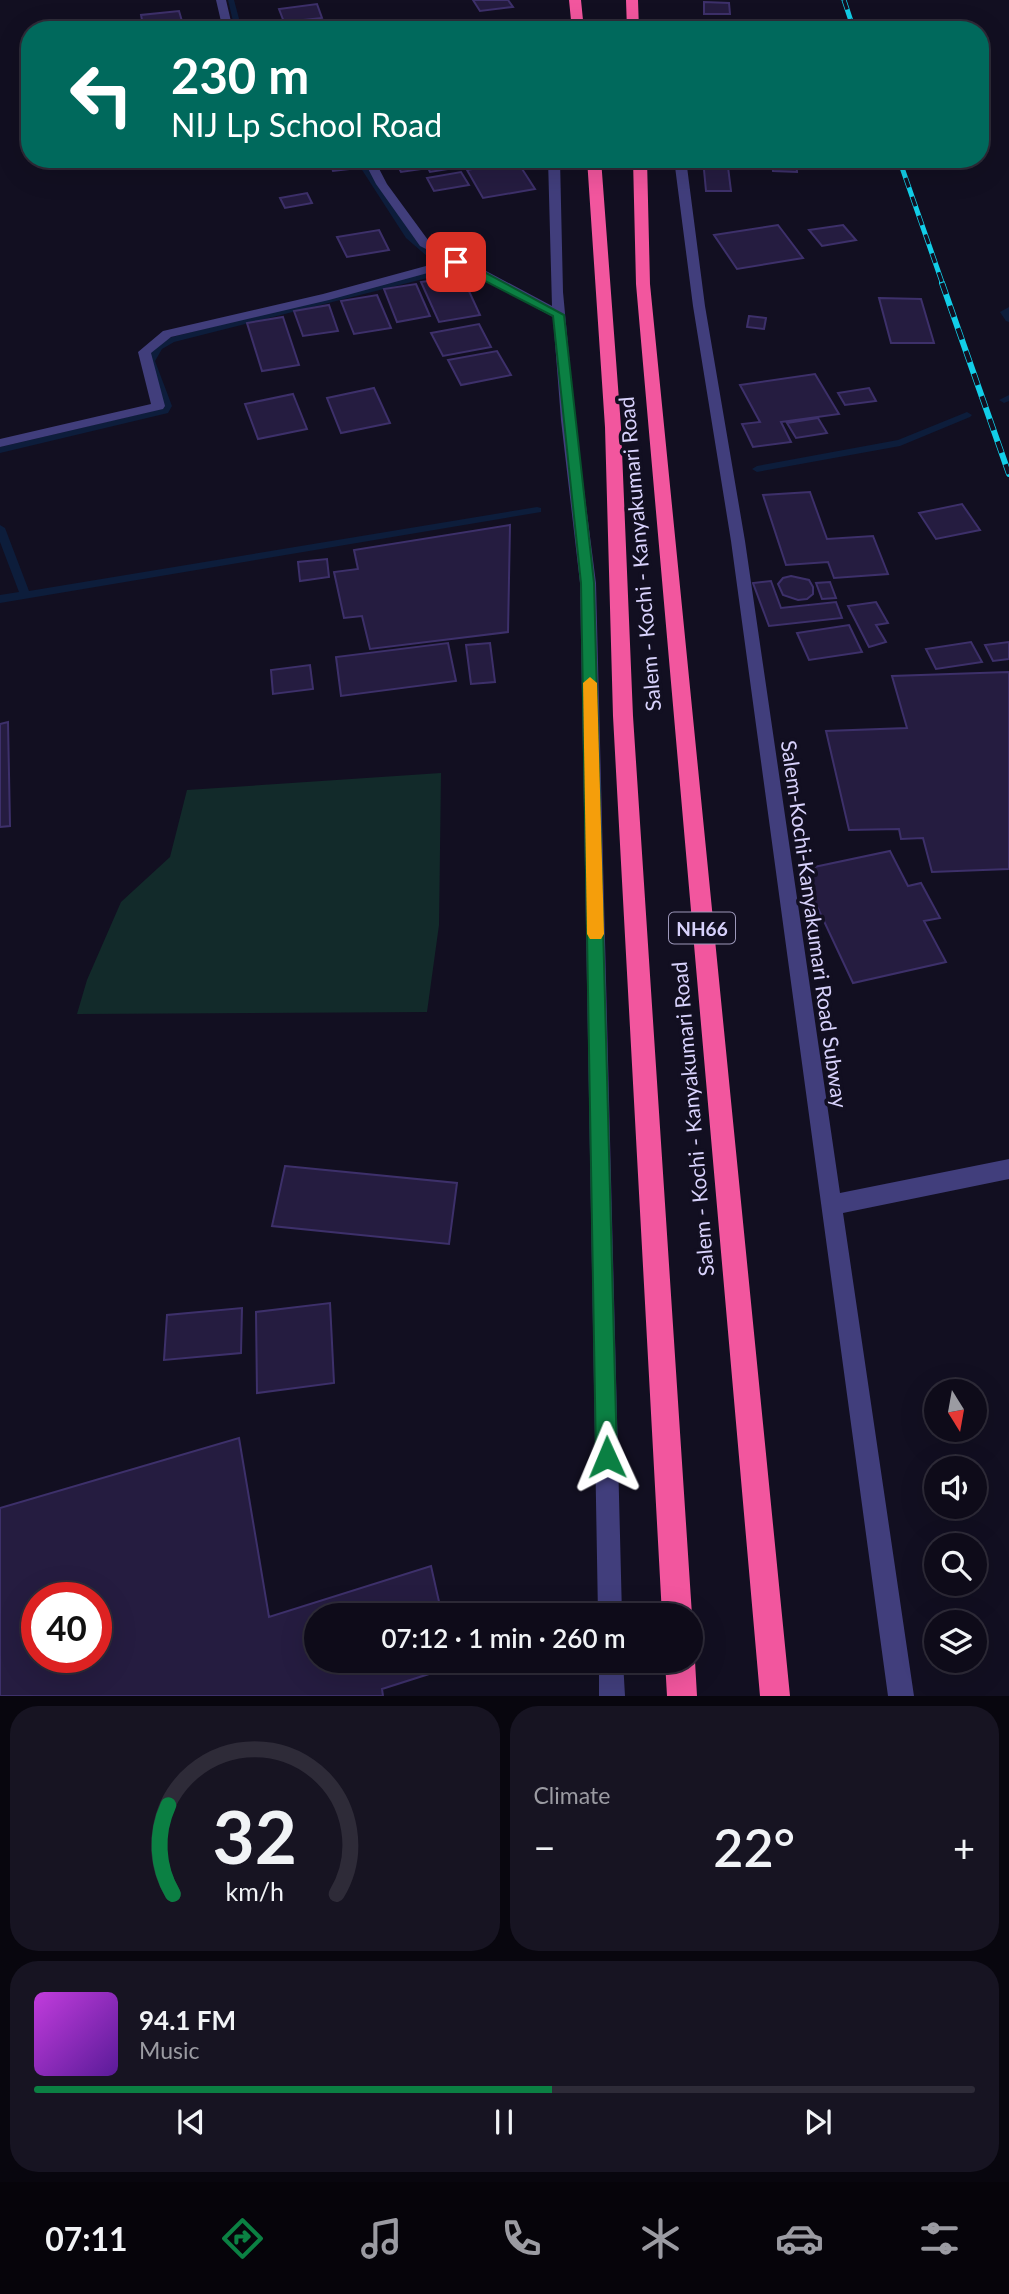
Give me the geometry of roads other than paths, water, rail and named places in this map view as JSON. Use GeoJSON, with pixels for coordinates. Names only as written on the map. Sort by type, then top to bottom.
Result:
{"type":"FeatureCollection","features":[{"type":"Feature","properties":{"kind":"highway"},"geometry":{"type":"LineString","coordinates":[[575,0],[577,21]]}},
{"type":"Feature","properties":{"kind":"highway"},"geometry":{"type":"LineString","coordinates":[[632,0],[633,21]]}},
{"type":"Feature","properties":{"kind":"highway","name":"Salem - Kochi - Kanyakumari Road"},"geometry":{"type":"LineString","coordinates":[[595,168],[613,427],[623,716],[676,1603]]}},
{"type":"Feature","properties":{"kind":"highway","name":"Salem - Kochi - Kanyakumari Road"},"geometry":{"type":"LineString","coordinates":[[640,168],[643,284],[775,1696]]}},
{"type":"Feature","properties":{"kind":"highway"},"geometry":{"type":"LineString","coordinates":[[681,1673],[682,1696]]}},
{"type":"Feature","properties":{"kind":"street"},"geometry":{"type":"LineString","coordinates":[[221,0],[226,21]]}},
{"type":"Feature","properties":{"kind":"street"},"geometry":{"type":"LineString","coordinates":[[374,168],[424,243],[559,315]]}},
{"type":"Feature","properties":{"kind":"street"},"geometry":{"type":"LineString","coordinates":[[554,168],[559,315],[588,583],[610,1603]]}},
{"type":"Feature","properties":{"kind":"street","name":"Salem-Kochi-Kanyakumari Road Subway"},"geometry":{"type":"LineString","coordinates":[[681,168],[699,306],[738,541],[901,1696]]}},
{"type":"Feature","properties":{"kind":"street"},"geometry":{"type":"LineString","coordinates":[[0,443],[158,406],[144,352],[167,334],[326,297],[456,262]]}},
{"type":"Feature","properties":{"kind":"street"},"geometry":{"type":"LineString","coordinates":[[833,1205],[1009,1169]]}},
{"type":"Feature","properties":{"kind":"street"},"geometry":{"type":"LineString","coordinates":[[611,1673],[612,1696]]}},
{"type":"Feature","properties":{"kind":"waterway"},"geometry":{"type":"LineString","coordinates":[[231,0],[237,21]]}},
{"type":"Feature","properties":{"kind":"waterway"},"geometry":{"type":"LineString","coordinates":[[0,450],[165,411],[167,406],[150,361],[158,347],[171,340],[448,270],[409,236],[365,168]]}},
{"type":"Feature","properties":{"kind":"waterway"},"geometry":{"type":"LineString","coordinates":[[1009,310],[1004,312],[1009,319]]}},
{"type":"Feature","properties":{"kind":"waterway"},"geometry":{"type":"LineString","coordinates":[[1004,400],[1009,398]]}},
{"type":"Feature","properties":{"kind":"waterway"},"geometry":{"type":"LineString","coordinates":[[757,469],[900,443],[967,415]]}},
{"type":"Feature","properties":{"kind":"waterway"},"geometry":{"type":"LineString","coordinates":[[25,595],[537,510]]}},
{"type":"Feature","properties":{"kind":"waterway"},"geometry":{"type":"LineString","coordinates":[[0,528],[25,595]]}},
{"type":"Feature","properties":{"kind":"waterway"},"geometry":{"type":"LineString","coordinates":[[0,599],[25,595]]}},
{"type":"Feature","properties":{"kind":"railway"},"geometry":{"type":"LineString","coordinates":[[844,0],[851,21]]}},
{"type":"Feature","properties":{"kind":"railway"},"geometry":{"type":"LineString","coordinates":[[902,168],[943,285]]}},
{"type":"Feature","properties":{"kind":"railway"},"geometry":{"type":"LineString","coordinates":[[942,283],[1009,474]]}}]}
